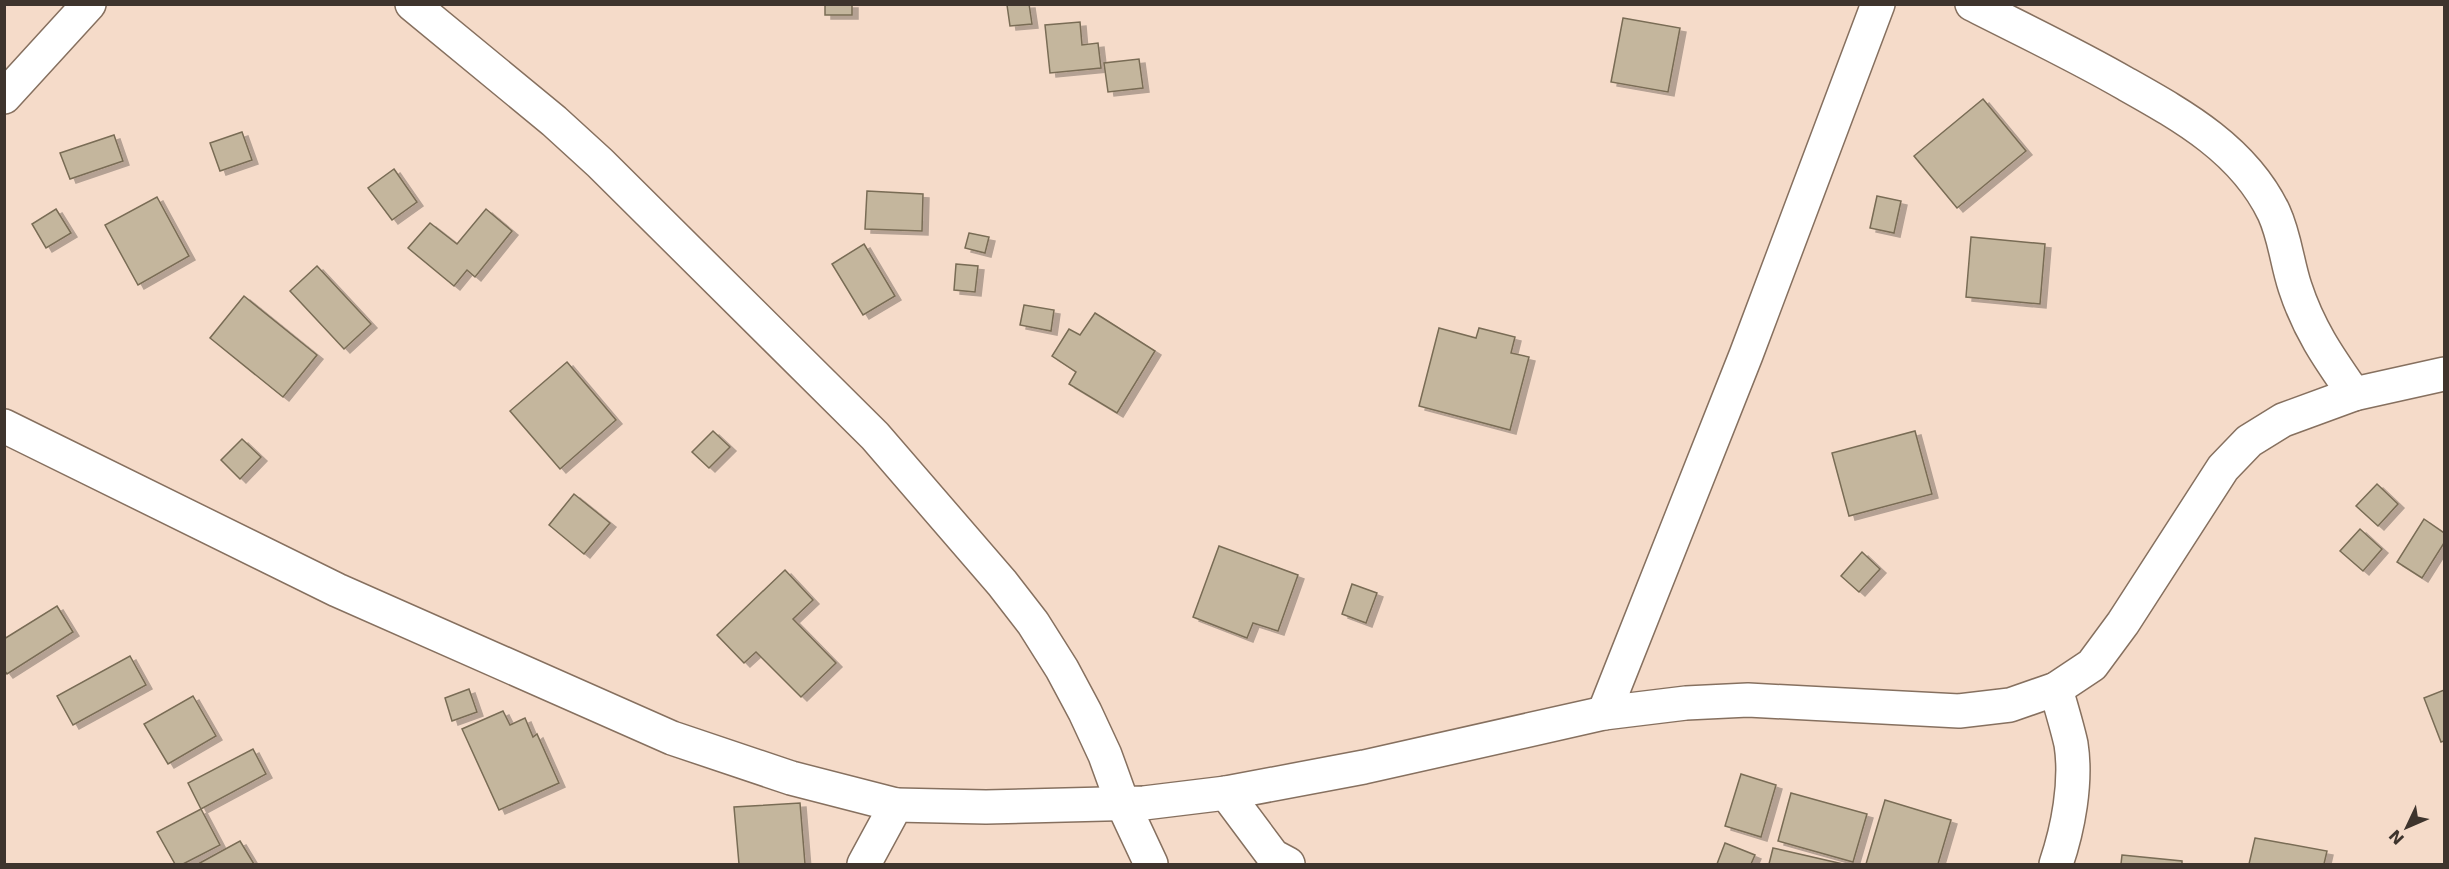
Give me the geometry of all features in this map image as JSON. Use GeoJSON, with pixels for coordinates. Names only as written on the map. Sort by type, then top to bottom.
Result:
{"type":"FeatureCollection","features":[{"type":"Feature","properties":{"kind":"street"},"geometry":{"type":"LineString","coordinates":[[4,97],[89,4]]}},
{"type":"Feature","properties":{"kind":"street"},"geometry":{"type":"LineString","coordinates":[[412,4],[555,121],[609,171],[875,436],[934,502],[1033,623],[1056,660],[1105,755],[1122,802],[1151,864]]}},
{"type":"Feature","properties":{"kind":"street"},"geometry":{"type":"LineString","coordinates":[[1604,713],[1746,355],[1878,4]]}},
{"type":"Feature","properties":{"kind":"street"},"geometry":{"type":"LineString","coordinates":[[1972,4],[2103,70],[2173,110],[2206,132],[2228,152],[2260,189],[2274,213],[2284,238],[2294,285],[2305,315],[2318,343],[2354,394]]}},
{"type":"Feature","properties":{"kind":"street"},"geometry":{"type":"LineString","coordinates":[[4,426],[337,590],[672,738],[790,778],[896,806],[986,807],[1144,803],[1226,793],[1364,767],[1644,706],[1748,700],[1959,711],[2010,705],[2056,689],[2092,665],[2123,623],[2223,468],[2249,441],[2283,420],[2354,394],[2445,374]]}},
{"type":"Feature","properties":{"kind":"street"},"geometry":{"type":"LineString","coordinates":[[2056,689],[2071,745],[2072,787],[2061,849],[2056,864]]}},
{"type":"Feature","properties":{"kind":"street"},"geometry":{"type":"LineString","coordinates":[[1226,793],[1273,856],[1288,864]]}},
{"type":"Feature","properties":{"kind":"street"},"geometry":{"type":"LineString","coordinates":[[864,864],[896,806]]}},
{"type":"Feature","properties":{"kind":"building"},"geometry":{"type":"Polygon","coordinates":[[[825,4],[852,4],[852,15],[825,15],[825,4]]]}},
{"type":"Feature","properties":{"kind":"building"},"geometry":{"type":"Polygon","coordinates":[[[1029,4],[1032,24],[1010,26],[1007,5],[1029,4]]]}},
{"type":"Feature","properties":{"kind":"building"},"geometry":{"type":"Polygon","coordinates":[[[1623,18],[1680,28],[1668,92],[1611,82],[1623,18]]]}},
{"type":"Feature","properties":{"kind":"building"},"geometry":{"type":"Polygon","coordinates":[[[1080,22],[1082,45],[1098,43],[1101,68],[1050,73],[1045,25],[1080,22]]]}},
{"type":"Feature","properties":{"kind":"building"},"geometry":{"type":"Polygon","coordinates":[[[1139,59],[1143,88],[1108,92],[1104,63],[1139,59]]]}},
{"type":"Feature","properties":{"kind":"building"},"geometry":{"type":"Polygon","coordinates":[[[1983,99],[2026,151],[1957,208],[1914,156],[1983,99]]]}},
{"type":"Feature","properties":{"kind":"building"},"geometry":{"type":"Polygon","coordinates":[[[242,132],[252,160],[220,171],[210,143],[242,132]]]}},
{"type":"Feature","properties":{"kind":"building"},"geometry":{"type":"Polygon","coordinates":[[[114,135],[123,161],[70,179],[60,153],[114,135]]]}},
{"type":"Feature","properties":{"kind":"building"},"geometry":{"type":"Polygon","coordinates":[[[394,169],[417,202],[392,220],[368,188],[394,169]]]}},
{"type":"Feature","properties":{"kind":"building"},"geometry":{"type":"Polygon","coordinates":[[[867,191],[923,194],[922,231],[865,229],[867,191]]]}},
{"type":"Feature","properties":{"kind":"building"},"geometry":{"type":"Polygon","coordinates":[[[1877,196],[1901,201],[1894,233],[1870,228],[1877,196]]]}},
{"type":"Feature","properties":{"kind":"building"},"geometry":{"type":"Polygon","coordinates":[[[157,197],[189,256],[138,285],[105,225],[157,197]]]}},
{"type":"Feature","properties":{"kind":"building"},"geometry":{"type":"Polygon","coordinates":[[[56,209],[71,233],[46,248],[32,224],[56,209]]]}},
{"type":"Feature","properties":{"kind":"building"},"geometry":{"type":"Polygon","coordinates":[[[486,209],[512,231],[475,277],[467,270],[454,286],[408,248],[430,223],[457,244],[486,209]]]}},
{"type":"Feature","properties":{"kind":"building"},"geometry":{"type":"Polygon","coordinates":[[[969,233],[989,237],[985,253],[965,248],[969,233]]]}},
{"type":"Feature","properties":{"kind":"building"},"geometry":{"type":"Polygon","coordinates":[[[1971,237],[2045,244],[2040,304],[1966,297],[1971,237]]]}},
{"type":"Feature","properties":{"kind":"building"},"geometry":{"type":"Polygon","coordinates":[[[864,244],[895,296],[863,315],[832,264],[864,244]]]}},
{"type":"Feature","properties":{"kind":"building"},"geometry":{"type":"Polygon","coordinates":[[[956,264],[978,266],[975,292],[954,290],[956,264]]]}},
{"type":"Feature","properties":{"kind":"building"},"geometry":{"type":"Polygon","coordinates":[[[317,266],[371,324],[344,349],[290,291],[317,266]]]}},
{"type":"Feature","properties":{"kind":"building"},"geometry":{"type":"Polygon","coordinates":[[[244,296],[317,355],[283,397],[210,338],[244,296]]]}},
{"type":"Feature","properties":{"kind":"building"},"geometry":{"type":"Polygon","coordinates":[[[1024,305],[1054,310],[1051,331],[1020,325],[1024,305]]]}},
{"type":"Feature","properties":{"kind":"building"},"geometry":{"type":"Polygon","coordinates":[[[1095,313],[1155,351],[1117,413],[1069,384],[1076,372],[1052,356],[1069,329],[1080,335],[1095,313]]]}},
{"type":"Feature","properties":{"kind":"building"},"geometry":{"type":"Polygon","coordinates":[[[1439,328],[1476,338],[1479,328],[1515,337],[1511,353],[1529,357],[1510,430],[1419,406],[1439,328]]]}},
{"type":"Feature","properties":{"kind":"building"},"geometry":{"type":"Polygon","coordinates":[[[567,362],[616,420],[560,469],[510,411],[567,362]]]}},
{"type":"Feature","properties":{"kind":"building"},"geometry":{"type":"Polygon","coordinates":[[[713,431],[730,447],[709,468],[692,452],[713,431]]]}},
{"type":"Feature","properties":{"kind":"building"},"geometry":{"type":"Polygon","coordinates":[[[1915,431],[1932,494],[1849,516],[1832,453],[1915,431]]]}},
{"type":"Feature","properties":{"kind":"building"},"geometry":{"type":"Polygon","coordinates":[[[242,439],[261,457],[240,479],[221,460],[242,439]]]}},
{"type":"Feature","properties":{"kind":"building"},"geometry":{"type":"Polygon","coordinates":[[[2377,484],[2398,504],[2378,526],[2356,506],[2377,484]]]}},
{"type":"Feature","properties":{"kind":"building"},"geometry":{"type":"Polygon","coordinates":[[[574,494],[610,523],[584,554],[549,525],[574,494]]]}},
{"type":"Feature","properties":{"kind":"building"},"geometry":{"type":"Polygon","coordinates":[[[2424,519],[2444,533],[2444,543],[2422,578],[2397,562],[2424,519]]]}},
{"type":"Feature","properties":{"kind":"building"},"geometry":{"type":"Polygon","coordinates":[[[2360,529],[2382,549],[2363,571],[2340,551],[2360,529]]]}},
{"type":"Feature","properties":{"kind":"building"},"geometry":{"type":"Polygon","coordinates":[[[1219,546],[1298,575],[1278,631],[1253,623],[1247,638],[1193,617],[1219,546]]]}},
{"type":"Feature","properties":{"kind":"building"},"geometry":{"type":"Polygon","coordinates":[[[1862,552],[1880,569],[1859,592],[1841,576],[1862,552]]]}},
{"type":"Feature","properties":{"kind":"building"},"geometry":{"type":"Polygon","coordinates":[[[785,570],[813,600],[793,619],[836,663],[801,697],[756,652],[744,663],[717,635],[785,570]]]}},
{"type":"Feature","properties":{"kind":"building"},"geometry":{"type":"Polygon","coordinates":[[[1352,584],[1377,593],[1366,623],[1342,614],[1352,584]]]}},
{"type":"Feature","properties":{"kind":"building"},"geometry":{"type":"Polygon","coordinates":[[[57,606],[73,632],[7,674],[4,670],[4,639],[57,606]]]}},
{"type":"Feature","properties":{"kind":"building"},"geometry":{"type":"Polygon","coordinates":[[[130,656],[146,685],[73,725],[57,696],[130,656]]]}},
{"type":"Feature","properties":{"kind":"building"},"geometry":{"type":"Polygon","coordinates":[[[469,689],[477,712],[452,721],[445,698],[469,689]]]}},
{"type":"Feature","properties":{"kind":"building"},"geometry":{"type":"Polygon","coordinates":[[[2444,690],[2444,741],[2441,742],[2424,698],[2444,690]]]}},
{"type":"Feature","properties":{"kind":"building"},"geometry":{"type":"Polygon","coordinates":[[[193,696],[216,736],[168,764],[144,724],[193,696]]]}},
{"type":"Feature","properties":{"kind":"building"},"geometry":{"type":"Polygon","coordinates":[[[503,711],[510,725],[525,718],[533,737],[537,734],[559,783],[499,810],[462,729],[503,711]]]}},
{"type":"Feature","properties":{"kind":"building"},"geometry":{"type":"Polygon","coordinates":[[[253,749],[266,774],[201,809],[188,783],[253,749]]]}},
{"type":"Feature","properties":{"kind":"building"},"geometry":{"type":"Polygon","coordinates":[[[1741,774],[1776,785],[1761,837],[1725,826],[1741,774]]]}},
{"type":"Feature","properties":{"kind":"building"},"geometry":{"type":"Polygon","coordinates":[[[1791,793],[1867,814],[1853,862],[1778,841],[1791,793]]]}},
{"type":"Feature","properties":{"kind":"building"},"geometry":{"type":"Polygon","coordinates":[[[1885,800],[1951,820],[1938,864],[1866,864],[1885,800]]]}},
{"type":"Feature","properties":{"kind":"building"},"geometry":{"type":"Polygon","coordinates":[[[800,803],[805,864],[739,864],[734,807],[800,803]]]}},
{"type":"Feature","properties":{"kind":"building"},"geometry":{"type":"Polygon","coordinates":[[[201,809],[220,845],[183,864],[175,864],[157,832],[201,809]]]}},
{"type":"Feature","properties":{"kind":"building"},"geometry":{"type":"Polygon","coordinates":[[[2255,838],[2327,851],[2324,864],[2249,864],[2255,838]]]}},
{"type":"Feature","properties":{"kind":"building"},"geometry":{"type":"Polygon","coordinates":[[[240,841],[254,864],[198,864],[240,841]]]}},
{"type":"Feature","properties":{"kind":"building"},"geometry":{"type":"Polygon","coordinates":[[[1725,843],[1755,855],[1751,864],[1717,864],[1725,843]]]}},
{"type":"Feature","properties":{"kind":"building"},"geometry":{"type":"Polygon","coordinates":[[[1773,848],[1843,864],[1769,864],[1773,848]]]}},
{"type":"Feature","properties":{"kind":"building"},"geometry":{"type":"Polygon","coordinates":[[[2122,855],[2182,861],[2182,864],[2121,864],[2122,855]]]}}]}
